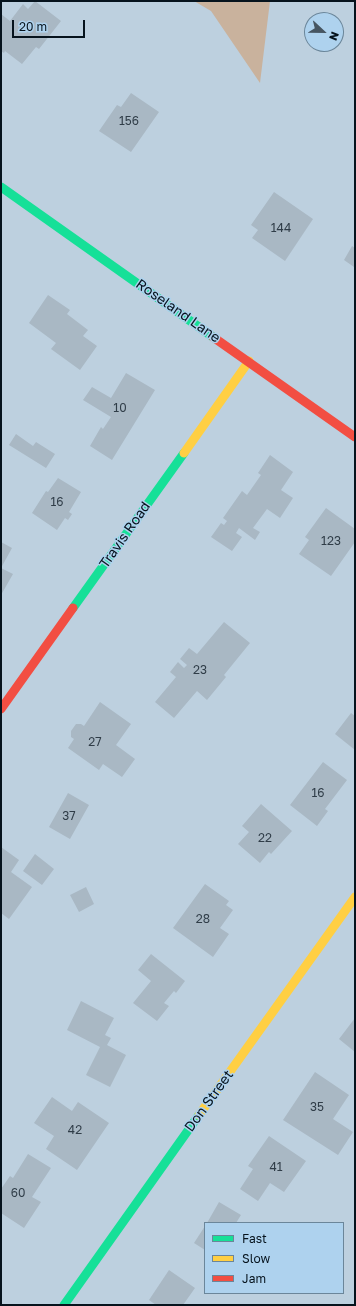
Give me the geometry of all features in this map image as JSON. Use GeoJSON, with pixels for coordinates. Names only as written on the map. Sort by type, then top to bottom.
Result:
{"type":"FeatureCollection","features":[{"type":"Feature","properties":{"kind":"street","name":"Roseland Lane"},"geometry":{"type":"LineString","coordinates":[[1,187],[355,437]]}},
{"type":"Feature","properties":{"kind":"street","name":"Travis Road"},"geometry":{"type":"LineString","coordinates":[[1,709],[249,361]]}},
{"type":"Feature","properties":{"kind":"street","name":"Don Street"},"geometry":{"type":"LineString","coordinates":[[64,1305],[355,898]]}},
{"type":"Feature","properties":{"kind":"shaded area"},"geometry":{"type":"Polygon","coordinates":[[[194,1],[270,1],[260,83],[211,11],[194,1]]]}},
{"type":"Feature","properties":{"kind":"building"},"geometry":{"type":"Polygon","coordinates":[[[35,1],[61,21],[39,49],[36,47],[22,64],[5,51],[4,53],[1,51],[1,14],[10,21],[23,4],[28,9],[35,1]]]}},
{"type":"Feature","properties":{"kind":"building"},"geometry":{"type":"Polygon","coordinates":[[[131,93],[159,112],[131,152],[99,131],[117,105],[121,107],[131,93]]]}},
{"type":"Feature","properties":{"kind":"building"},"geometry":{"type":"Polygon","coordinates":[[[274,192],[313,219],[285,261],[252,238],[258,230],[251,225],[274,192]]]}},
{"type":"Feature","properties":{"kind":"building"},"geometry":{"type":"Polygon","coordinates":[[[352,246],[355,248],[354,267],[344,260],[352,246]]]}},
{"type":"Feature","properties":{"kind":"building"},"geometry":{"type":"Polygon","coordinates":[[[48,295],[70,310],[67,314],[88,330],[83,336],[97,346],[80,370],[51,349],[56,343],[29,323],[48,295]]]}},
{"type":"Feature","properties":{"kind":"building"},"geometry":{"type":"Polygon","coordinates":[[[126,373],[155,390],[112,460],[90,446],[101,427],[103,429],[111,417],[83,400],[92,387],[111,398],[126,373]]]}},
{"type":"Feature","properties":{"kind":"building"},"geometry":{"type":"Polygon","coordinates":[[[16,434],[33,446],[36,442],[55,454],[46,468],[9,445],[16,434]]]}},
{"type":"Feature","properties":{"kind":"building"},"geometry":{"type":"Polygon","coordinates":[[[270,455],[293,472],[281,490],[293,498],[280,518],[267,509],[253,528],[260,532],[255,540],[239,528],[236,533],[242,537],[232,551],[211,537],[221,523],[224,525],[227,521],[223,518],[242,491],[247,495],[261,475],[258,473],[270,455]]]}},
{"type":"Feature","properties":{"kind":"building"},"geometry":{"type":"Polygon","coordinates":[[[58,478],[81,492],[69,512],[72,514],[68,520],[65,518],[57,530],[32,513],[46,491],[48,492],[58,478]]]}},
{"type":"Feature","properties":{"kind":"building"},"geometry":{"type":"Polygon","coordinates":[[[326,508],[355,529],[355,542],[331,576],[299,554],[309,540],[305,537],[326,508]]]}},
{"type":"Feature","properties":{"kind":"building"},"geometry":{"type":"Polygon","coordinates":[[[1,542],[12,548],[1,568],[1,542]]]}},
{"type":"Feature","properties":{"kind":"building"},"geometry":{"type":"Polygon","coordinates":[[[1,568],[13,574],[1,595],[1,568]]]}},
{"type":"Feature","properties":{"kind":"building"},"geometry":{"type":"Polygon","coordinates":[[[224,622],[250,643],[224,675],[226,677],[207,700],[197,691],[174,718],[155,702],[176,677],[170,672],[178,662],[184,668],[187,665],[180,659],[189,648],[197,654],[224,622]]]}},
{"type":"Feature","properties":{"kind":"building"},"geometry":{"type":"Polygon","coordinates":[[[100,702],[131,724],[116,745],[135,759],[122,777],[103,764],[99,770],[68,748],[74,739],[71,737],[71,731],[76,724],[81,724],[84,726],[100,702]]]}},
{"type":"Feature","properties":{"kind":"building"},"geometry":{"type":"Polygon","coordinates":[[[351,713],[355,716],[355,750],[335,734],[351,713]]]}},
{"type":"Feature","properties":{"kind":"building"},"geometry":{"type":"Polygon","coordinates":[[[323,762],[347,780],[325,809],[328,811],[317,826],[290,805],[323,762]]]}},
{"type":"Feature","properties":{"kind":"building"},"geometry":{"type":"Polygon","coordinates":[[[68,793],[89,805],[70,839],[49,827],[68,793]]]}},
{"type":"Feature","properties":{"kind":"building"},"geometry":{"type":"Polygon","coordinates":[[[261,804],[292,831],[271,854],[269,852],[260,863],[238,844],[249,832],[242,826],[261,804]]]}},
{"type":"Feature","properties":{"kind":"building"},"geometry":{"type":"Polygon","coordinates":[[[1,847],[19,860],[11,872],[32,887],[9,919],[1,913],[1,847]]]}},
{"type":"Feature","properties":{"kind":"building"},"geometry":{"type":"Polygon","coordinates":[[[35,854],[54,869],[42,885],[23,871],[35,854]]]}},
{"type":"Feature","properties":{"kind":"building"},"geometry":{"type":"Polygon","coordinates":[[[205,884],[229,901],[226,905],[233,910],[220,928],[229,934],[213,957],[173,928],[205,884]]]}},
{"type":"Feature","properties":{"kind":"building"},"geometry":{"type":"Polygon","coordinates":[[[86,887],[94,904],[79,912],[70,895],[86,887]]]}},
{"type":"Feature","properties":{"kind":"building"},"geometry":{"type":"Polygon","coordinates":[[[151,954],[185,981],[176,993],[174,991],[164,1003],[169,1006],[157,1021],[133,1003],[151,981],[138,970],[151,954]]]}},
{"type":"Feature","properties":{"kind":"building"},"geometry":{"type":"Polygon","coordinates":[[[81,1001],[114,1018],[105,1035],[111,1038],[107,1045],[126,1055],[110,1087],[86,1075],[100,1047],[67,1030],[81,1001]]]}},
{"type":"Feature","properties":{"kind":"building"},"geometry":{"type":"Polygon","coordinates":[[[355,1018],[355,1052],[339,1039],[355,1018]]]}},
{"type":"Feature","properties":{"kind":"building"},"geometry":{"type":"Polygon","coordinates":[[[315,1072],[349,1095],[333,1119],[353,1132],[338,1155],[283,1120],[315,1072]]]}},
{"type":"Feature","properties":{"kind":"building"},"geometry":{"type":"Polygon","coordinates":[[[52,1097],[72,1111],[78,1102],[109,1123],[77,1170],[46,1149],[54,1136],[34,1123],[52,1097]]]}},
{"type":"Feature","properties":{"kind":"building"},"geometry":{"type":"Polygon","coordinates":[[[269,1136],[306,1161],[284,1192],[270,1183],[258,1201],[240,1189],[253,1169],[248,1166],[269,1136]]]}},
{"type":"Feature","properties":{"kind":"building"},"geometry":{"type":"Polygon","coordinates":[[[28,1154],[51,1168],[32,1197],[41,1202],[24,1228],[1,1213],[1,1189],[10,1176],[13,1178],[28,1154]]]}},
{"type":"Feature","properties":{"kind":"building"},"geometry":{"type":"Polygon","coordinates":[[[219,1202],[241,1215],[237,1222],[208,1222],[219,1202]]]}},
{"type":"Feature","properties":{"kind":"building"},"geometry":{"type":"Polygon","coordinates":[[[204,1228],[204,1249],[194,1243],[204,1228]]]}},
{"type":"Feature","properties":{"kind":"building"},"geometry":{"type":"Polygon","coordinates":[[[169,1270],[195,1288],[183,1305],[156,1305],[149,1300],[169,1270]]]}},
{"type":"Feature","properties":{"kind":"traffic: fast"},"geometry":{"type":"LineString","coordinates":[[1,187],[213,337]]}},
{"type":"Feature","properties":{"kind":"traffic: fast"},"geometry":{"type":"LineString","coordinates":[[73,608],[184,453]]}},
{"type":"Feature","properties":{"kind":"traffic: fast"},"geometry":{"type":"LineString","coordinates":[[64,1305],[199,1115]]}},
{"type":"Feature","properties":{"kind":"traffic: slow"},"geometry":{"type":"LineString","coordinates":[[184,453],[249,361]]}},
{"type":"Feature","properties":{"kind":"traffic: slow"},"geometry":{"type":"LineString","coordinates":[[199,1115],[355,897]]}},
{"type":"Feature","properties":{"kind":"traffic: jam"},"geometry":{"type":"LineString","coordinates":[[213,337],[355,437]]}},
{"type":"Feature","properties":{"kind":"traffic: jam"},"geometry":{"type":"LineString","coordinates":[[1,709],[73,608]]}}]}
